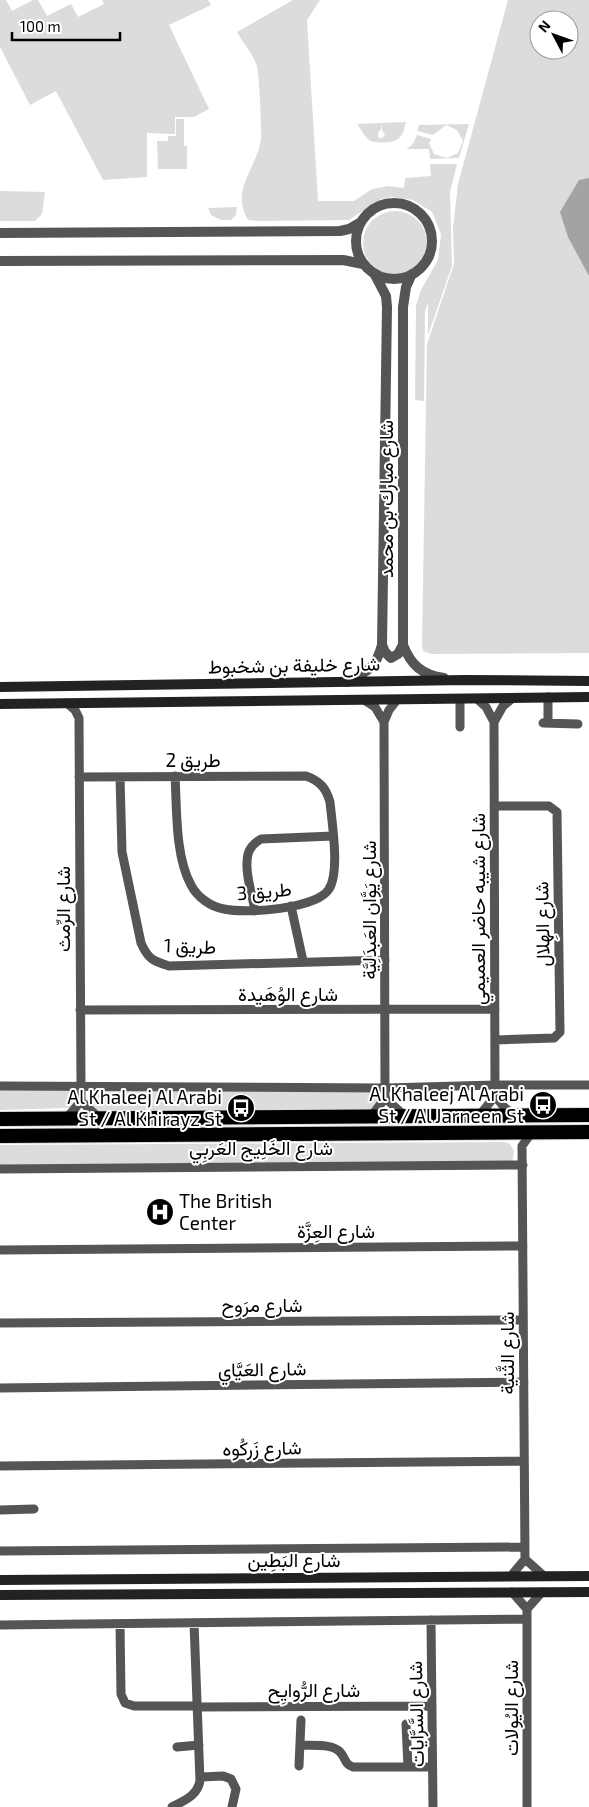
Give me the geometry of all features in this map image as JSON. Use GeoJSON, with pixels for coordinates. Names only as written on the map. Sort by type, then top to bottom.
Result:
{"type":"FeatureCollection","features":[{"type":"Feature","properties":{"kind":"highway","name":"شارع الخَلِيج العَربِي"},"geometry":{"type":"LineString","coordinates":[[0,1119],[589,1115]]}},
{"type":"Feature","properties":{"kind":"highway","name":"شارع الخَلِيج العَربِي"},"geometry":{"type":"LineString","coordinates":[[0,1136],[589,1132]]}},
{"type":"Feature","properties":{"kind":"main road","name":"شارع خليفة بن شخبوط"},"geometry":{"type":"LineString","coordinates":[[0,687],[465,680],[589,681]]}},
{"type":"Feature","properties":{"kind":"main road","name":"شارع خليفة بن شخبوط"},"geometry":{"type":"LineString","coordinates":[[0,704],[589,697]]}},
{"type":"Feature","properties":{"kind":"main road","name":"شارع البَطِين"},"geometry":{"type":"LineString","coordinates":[[0,1580],[589,1576]]}},
{"type":"Feature","properties":{"kind":"main road","name":"شارع البَطِين"},"geometry":{"type":"LineString","coordinates":[[0,1595],[589,1592]]}},
{"type":"Feature","properties":{"kind":"street"},"geometry":{"type":"LineString","coordinates":[[394,202],[406,204],[418,210],[427,220],[432,232],[433,245],[429,258],[422,268],[411,276],[399,280],[387,279],[376,275],[363,264],[358,254],[357,232],[361,222],[369,212],[381,205],[394,202]]}},
{"type":"Feature","properties":{"kind":"street"},"geometry":{"type":"LineString","coordinates":[[0,233],[340,231],[349,229],[361,222]]}},
{"type":"Feature","properties":{"kind":"street"},"geometry":{"type":"LineString","coordinates":[[0,262],[343,260],[363,264]]}},
{"type":"Feature","properties":{"kind":"street","name":"شارع مبارك بن محمد"},"geometry":{"type":"LineString","coordinates":[[347,682],[361,675],[375,664],[379,658],[382,645],[387,314],[386,296],[376,275]]}},
{"type":"Feature","properties":{"kind":"street","name":"شارع مبارك بن محمد"},"geometry":{"type":"LineString","coordinates":[[403,645],[403,307],[406,287],[411,276]]}},
{"type":"Feature","properties":{"kind":"street"},"geometry":{"type":"LineString","coordinates":[[382,645],[385,652],[391,658],[398,654],[403,645]]}},
{"type":"Feature","properties":{"kind":"street"},"geometry":{"type":"LineString","coordinates":[[403,645],[412,663],[425,673],[435,677],[465,680]]}},
{"type":"Feature","properties":{"kind":"street"},"geometry":{"type":"LineString","coordinates":[[494,722],[503,706],[513,698]]}},
{"type":"Feature","properties":{"kind":"street"},"geometry":{"type":"LineString","coordinates":[[548,698],[546,723],[578,724]]}},
{"type":"Feature","properties":{"kind":"street"},"geometry":{"type":"LineString","coordinates":[[460,699],[460,727]]}},
{"type":"Feature","properties":{"kind":"street"},"geometry":{"type":"LineString","coordinates":[[477,699],[486,707],[494,722]]}},
{"type":"Feature","properties":{"kind":"street"},"geometry":{"type":"LineString","coordinates":[[364,700],[375,707],[384,722]]}},
{"type":"Feature","properties":{"kind":"street"},"geometry":{"type":"LineString","coordinates":[[384,722],[389,710],[397,700]]}},
{"type":"Feature","properties":{"kind":"street"},"geometry":{"type":"LineString","coordinates":[[66,703],[75,710],[79,718],[91,703]]}},
{"type":"Feature","properties":{"kind":"street","name":"شارع الرِّمث"},"geometry":{"type":"LineString","coordinates":[[79,718],[81,1101]]}},
{"type":"Feature","properties":{"kind":"street","name":"شارع يَوَّان العَبدَلِيَّة"},"geometry":{"type":"LineString","coordinates":[[384,722],[386,1093]]}},
{"type":"Feature","properties":{"kind":"street","name":"شارع شيبه حاضر العميمي"},"geometry":{"type":"LineString","coordinates":[[494,722],[495,1096]]}},
{"type":"Feature","properties":{"kind":"street","name":"طريق 3"},"geometry":{"type":"LineString","coordinates":[[175,776],[180,848],[184,869],[191,886],[200,897],[222,909],[236,911],[291,906],[310,902],[323,896],[329,890],[334,869],[330,802],[327,792],[315,779],[306,776]]}},
{"type":"Feature","properties":{"kind":"street","name":"طريق 2"},"geometry":{"type":"LineString","coordinates":[[79,777],[306,776]]}},
{"type":"Feature","properties":{"kind":"street","name":"طريق 1"},"geometry":{"type":"LineString","coordinates":[[120,777],[122,852],[141,943],[153,961],[169,966],[385,960]]}},
{"type":"Feature","properties":{"kind":"street","name":"شارع الهِلال"},"geometry":{"type":"LineString","coordinates":[[494,806],[549,806],[557,812],[560,1032],[554,1038],[495,1040]]}},
{"type":"Feature","properties":{"kind":"street"},"geometry":{"type":"LineString","coordinates":[[255,910],[248,871],[248,853],[253,844],[261,839],[333,836]]}},
{"type":"Feature","properties":{"kind":"street"},"geometry":{"type":"LineString","coordinates":[[291,906],[303,961]]}},
{"type":"Feature","properties":{"kind":"street","name":"شارع الوُهَيدة"},"geometry":{"type":"LineString","coordinates":[[80,1010],[495,1009]]}},
{"type":"Feature","properties":{"kind":"street"},"geometry":{"type":"LineString","coordinates":[[0,1086],[386,1093],[495,1085],[589,1085]]}},
{"type":"Feature","properties":{"kind":"street"},"geometry":{"type":"LineString","coordinates":[[386,1093],[406,1117]]}},
{"type":"Feature","properties":{"kind":"street"},"geometry":{"type":"LineString","coordinates":[[371,1117],[386,1093]]}},
{"type":"Feature","properties":{"kind":"street"},"geometry":{"type":"LineString","coordinates":[[479,1116],[495,1096],[515,1116]]}},
{"type":"Feature","properties":{"kind":"street"},"geometry":{"type":"LineString","coordinates":[[66,1119],[81,1101],[99,1119]]}},
{"type":"Feature","properties":{"kind":"street"},"geometry":{"type":"LineString","coordinates":[[509,1133],[522,1146],[532,1132]]}},
{"type":"Feature","properties":{"kind":"street","name":"شارع الثَّنية"},"geometry":{"type":"LineString","coordinates":[[522,1146],[525,1559]]}},
{"type":"Feature","properties":{"kind":"street","name":"شارع الخَلِيج العَربِي"},"geometry":{"type":"LineString","coordinates":[[0,1169],[522,1165]]}},
{"type":"Feature","properties":{"kind":"street","name":"شارع العِزَّة"},"geometry":{"type":"LineString","coordinates":[[0,1250],[523,1246]]}},
{"type":"Feature","properties":{"kind":"street","name":"شارع مرَوح"},"geometry":{"type":"LineString","coordinates":[[0,1323],[524,1320]]}},
{"type":"Feature","properties":{"kind":"street","name":"شارع العَيَّاي"},"geometry":{"type":"LineString","coordinates":[[0,1388],[524,1382]]}},
{"type":"Feature","properties":{"kind":"street","name":"شارع زَركُوه"},"geometry":{"type":"LineString","coordinates":[[0,1466],[524,1461]]}},
{"type":"Feature","properties":{"kind":"street"},"geometry":{"type":"LineString","coordinates":[[0,1510],[34,1509]]}},
{"type":"Feature","properties":{"kind":"street","name":"شارع البَطِين"},"geometry":{"type":"LineString","coordinates":[[0,1551],[525,1547]]}},
{"type":"Feature","properties":{"kind":"street"},"geometry":{"type":"LineString","coordinates":[[511,1576],[525,1559],[544,1576]]}},
{"type":"Feature","properties":{"kind":"street"},"geometry":{"type":"LineString","coordinates":[[512,1592],[527,1609],[542,1592]]}},
{"type":"Feature","properties":{"kind":"street","name":"شارع اليُولات"},"geometry":{"type":"LineString","coordinates":[[527,1609],[527,1807]]}},
{"type":"Feature","properties":{"kind":"street"},"geometry":{"type":"LineString","coordinates":[[0,1625],[527,1619]]}},
{"type":"Feature","properties":{"kind":"street","name":"شارع السَّرَّايات"},"geometry":{"type":"LineString","coordinates":[[431,1620],[433,1807]]}},
{"type":"Feature","properties":{"kind":"street"},"geometry":{"type":"LineString","coordinates":[[172,1807],[194,1794],[201,1777],[195,1706],[194,1623]]}},
{"type":"Feature","properties":{"kind":"street","name":"شارع الرُّوايِح"},"geometry":{"type":"LineString","coordinates":[[120,1624],[121,1694],[125,1703],[134,1706],[432,1706]]}},
{"type":"Feature","properties":{"kind":"street"},"geometry":{"type":"LineString","coordinates":[[300,1766],[301,1720]]}},
{"type":"Feature","properties":{"kind":"street"},"geometry":{"type":"LineString","coordinates":[[406,1724],[408,1767]]}},
{"type":"Feature","properties":{"kind":"street"},"geometry":{"type":"LineString","coordinates":[[177,1747],[199,1745]]}},
{"type":"Feature","properties":{"kind":"street"},"geometry":{"type":"LineString","coordinates":[[300,1745],[335,1748],[340,1751],[346,1763],[350,1766],[432,1767]]}},
{"type":"Feature","properties":{"kind":"street"},"geometry":{"type":"LineString","coordinates":[[201,1777],[223,1776],[231,1778],[236,1789],[232,1807]]}},
{"type":"Feature","properties":{"kind":"shaded area"},"geometry":{"type":"Polygon","coordinates":[[[0,0],[6,0],[12,11],[33,0],[38,0],[47,16],[71,4],[78,17],[104,4],[102,0],[208,0],[211,5],[169,25],[209,109],[194,117],[175,117],[175,134],[147,133],[147,177],[103,180],[56,91],[30,105],[0,47],[0,0]]]}},
{"type":"Feature","properties":{"kind":"shaded area"},"geometry":{"type":"Polygon","coordinates":[[[293,0],[320,0],[307,20],[318,201],[354,201],[372,189],[388,186],[404,188],[405,178],[431,176],[430,164],[457,164],[450,192],[452,266],[428,335],[428,303],[425,311],[424,401],[415,400],[416,305],[421,290],[438,260],[441,234],[432,212],[413,200],[392,197],[381,199],[349,220],[248,220],[243,209],[243,188],[259,150],[261,114],[257,66],[237,32],[293,0]]]}},
{"type":"Feature","properties":{"kind":"shaded area"},"geometry":{"type":"Polygon","coordinates":[[[508,0],[589,0],[589,653],[431,654],[423,651],[427,344],[454,264],[453,228],[458,184],[508,0]]]}},
{"type":"Feature","properties":{"kind":"shaded area"},"geometry":{"type":"Polygon","coordinates":[[[176,119],[184,119],[184,146],[187,146],[187,169],[158,169],[157,141],[168,141],[168,136],[176,136],[176,119]]]}},
{"type":"Feature","properties":{"kind":"shaded area"},"geometry":{"type":"Polygon","coordinates":[[[406,122],[403,132],[398,139],[385,143],[369,140],[357,124],[406,122]],[[382,123],[378,135],[379,138],[385,135],[382,130],[382,123]]]}},
{"type":"Feature","properties":{"kind":"shaded area"},"geometry":{"type":"Polygon","coordinates":[[[469,124],[459,158],[430,159],[429,149],[406,149],[412,145],[417,135],[431,139],[429,143],[434,154],[447,158],[458,153],[463,141],[457,130],[446,125],[433,135],[417,131],[419,125],[469,124]]]}},
{"type":"Feature","properties":{"kind":"shaded area"},"geometry":{"type":"Polygon","coordinates":[[[589,178],[589,276],[568,237],[560,212],[579,180],[589,178]]]}},
{"type":"Feature","properties":{"kind":"shaded area"},"geometry":{"type":"Polygon","coordinates":[[[0,191],[45,192],[42,214],[35,221],[0,221],[0,191]]]}},
{"type":"Feature","properties":{"kind":"shaded area"},"geometry":{"type":"Polygon","coordinates":[[[237,207],[236,215],[231,220],[221,220],[211,215],[208,208],[237,207]]]}},
{"type":"Feature","properties":{"kind":"shaded area"},"geometry":{"type":"Polygon","coordinates":[[[395,211],[407,214],[418,220],[424,231],[427,243],[424,255],[418,266],[407,272],[395,275],[383,272],[372,266],[366,255],[363,243],[366,231],[372,220],[383,214],[395,211]]]}},
{"type":"Feature","properties":{"kind":"shaded area"},"geometry":{"type":"Polygon","coordinates":[[[0,1089],[75,1091],[74,1100],[69,1108],[0,1110],[0,1089]]]}},
{"type":"Feature","properties":{"kind":"shaded area"},"geometry":{"type":"Polygon","coordinates":[[[94,1090],[378,1092],[380,1096],[379,1103],[369,1112],[98,1112],[87,1106],[88,1093],[94,1090]]]}},
{"type":"Feature","properties":{"kind":"shaded area"},"geometry":{"type":"Polygon","coordinates":[[[504,1142],[510,1144],[514,1151],[513,1159],[507,1164],[0,1169],[0,1145],[504,1142]]]}},
{"type":"Feature","properties":{"kind":"place","name":"Al Khaleej Al Arabi St / Al Jarneen St"},"geometry":{"type":"Point","coordinates":[543,1105]}},
{"type":"Feature","properties":{"kind":"place","name":"Al Khaleej Al Arabi St / Al Khirayz St"},"geometry":{"type":"Point","coordinates":[241,1108]}},
{"type":"Feature","properties":{"kind":"place","name":"The British Center"},"geometry":{"type":"Point","coordinates":[160,1212]}}]}
